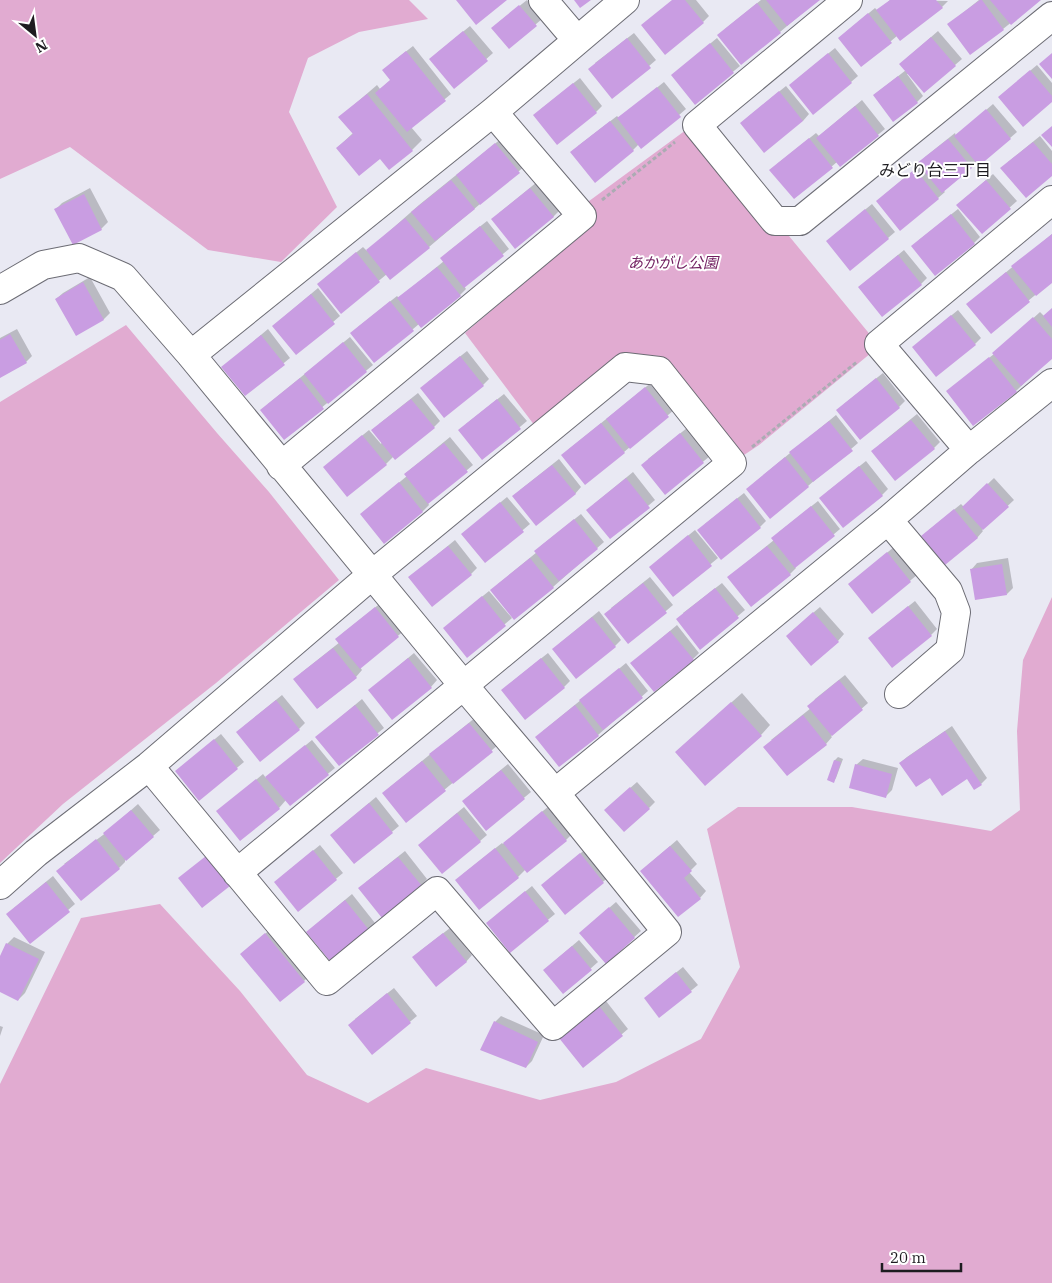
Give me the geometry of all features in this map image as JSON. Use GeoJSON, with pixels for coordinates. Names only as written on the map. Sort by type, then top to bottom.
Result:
{"type":"FeatureCollection","features":[{"type":"Feature","properties":{"kind":"street"},"geometry":{"type":"LineString","coordinates":[[543,0],[577,40]]}},
{"type":"Feature","properties":{"kind":"street"},"geometry":{"type":"LineString","coordinates":[[191,355],[493,112],[624,0]]}},
{"type":"Feature","properties":{"kind":"street"},"geometry":{"type":"LineString","coordinates":[[848,0],[697,125],[775,221],[800,221],[1052,16]]}},
{"type":"Feature","properties":{"kind":"street"},"geometry":{"type":"LineString","coordinates":[[281,466],[582,216],[493,112]]}},
{"type":"Feature","properties":{"kind":"street"},"geometry":{"type":"LineString","coordinates":[[969,450],[879,344],[1052,200]]}},
{"type":"Feature","properties":{"kind":"street"},"geometry":{"type":"LineString","coordinates":[[0,290],[43,265],[79,258],[123,277],[191,355],[464,686],[555,792],[666,932],[553,1026],[437,891],[327,981],[149,766]]}},
{"type":"Feature","properties":{"kind":"street"},"geometry":{"type":"LineString","coordinates":[[0,885],[36,853],[149,766],[372,574],[625,366],[659,371],[732,463],[237,873]]}},
{"type":"Feature","properties":{"kind":"street"},"geometry":{"type":"LineString","coordinates":[[555,792],[888,520],[969,450],[1052,383]]}},
{"type":"Feature","properties":{"kind":"street"},"geometry":{"type":"LineString","coordinates":[[888,520],[948,591],[956,612],[950,650],[899,694]]}},
{"type":"Feature","properties":{"kind":"path"},"geometry":{"type":"LineString","coordinates":[[582,216],[697,125]]}},
{"type":"Feature","properties":{"kind":"path"},"geometry":{"type":"LineString","coordinates":[[732,463],[879,344]]}},
{"type":"Feature","properties":{"kind":"green space"},"geometry":{"type":"Polygon","coordinates":[[[0,0],[409,0],[428,19],[359,32],[308,58],[289,112],[337,207],[281,262],[208,250],[70,147],[0,179],[0,0]]]}},
{"type":"Feature","properties":{"kind":"green space","name":"あかがし公園"},"geometry":{"type":"Polygon","coordinates":[[[686,130],[771,233],[789,236],[872,337],[871,353],[759,445],[732,463],[738,452],[659,356],[623,354],[535,426],[465,333],[585,231],[585,204],[686,130]]]}},
{"type":"Feature","properties":{"kind":"green space"},"geometry":{"type":"Polygon","coordinates":[[[126,325],[269,492],[339,580],[216,683],[63,804],[0,863],[0,402],[126,325]]]}},
{"type":"Feature","properties":{"kind":"green space"},"geometry":{"type":"Polygon","coordinates":[[[1052,597],[1052,1283],[0,1283],[0,1084],[81,918],[160,904],[240,991],[307,1075],[368,1103],[426,1068],[540,1100],[616,1082],[701,1039],[740,967],[707,829],[738,807],[852,807],[991,831],[1020,810],[1017,731],[1023,660],[1052,597]]]}},
{"type":"Feature","properties":{"kind":"building"},"geometry":{"type":"Polygon","coordinates":[[[456,0],[507,0],[476,25],[456,0]]]}},
{"type":"Feature","properties":{"kind":"building"},"geometry":{"type":"Polygon","coordinates":[[[574,0],[591,0],[580,8],[574,0]]]}},
{"type":"Feature","properties":{"kind":"building"},"geometry":{"type":"Polygon","coordinates":[[[672,0],[685,0],[704,23],[665,55],[641,25],[672,0]]]}},
{"type":"Feature","properties":{"kind":"building"},"geometry":{"type":"Polygon","coordinates":[[[766,0],[820,0],[787,26],[766,0]]]}},
{"type":"Feature","properties":{"kind":"building"},"geometry":{"type":"Polygon","coordinates":[[[890,0],[936,0],[943,8],[900,41],[876,10],[890,0]]]}},
{"type":"Feature","properties":{"kind":"building"},"geometry":{"type":"Polygon","coordinates":[[[982,0],[1004,30],[970,55],[947,24],[982,0]]]}},
{"type":"Feature","properties":{"kind":"building"},"geometry":{"type":"Polygon","coordinates":[[[990,0],[1041,0],[1011,25],[990,0]]]}},
{"type":"Feature","properties":{"kind":"building"},"geometry":{"type":"Polygon","coordinates":[[[757,3],[781,33],[741,65],[717,35],[757,3]]]}},
{"type":"Feature","properties":{"kind":"building"},"geometry":{"type":"Polygon","coordinates":[[[519,5],[537,26],[509,49],[491,28],[519,5]]]}},
{"type":"Feature","properties":{"kind":"building"},"geometry":{"type":"Polygon","coordinates":[[[868,13],[892,43],[861,67],[838,38],[868,13]]]}},
{"type":"Feature","properties":{"kind":"building"},"geometry":{"type":"Polygon","coordinates":[[[463,31],[488,61],[454,89],[429,59],[463,31]]]}},
{"type":"Feature","properties":{"kind":"building"},"geometry":{"type":"Polygon","coordinates":[[[931,37],[956,66],[924,93],[899,64],[931,37]]]}},
{"type":"Feature","properties":{"kind":"building"},"geometry":{"type":"Polygon","coordinates":[[[627,38],[651,68],[612,99],[588,69],[627,38]]]}},
{"type":"Feature","properties":{"kind":"building"},"geometry":{"type":"Polygon","coordinates":[[[710,43],[734,73],[695,105],[671,75],[710,43]]]}},
{"type":"Feature","properties":{"kind":"building"},"geometry":{"type":"Polygon","coordinates":[[[406,51],[446,101],[407,132],[375,93],[390,80],[382,70],[406,51]]]}},
{"type":"Feature","properties":{"kind":"building"},"geometry":{"type":"Polygon","coordinates":[[[828,53],[852,83],[813,115],[789,85],[828,53]]]}},
{"type":"Feature","properties":{"kind":"building"},"geometry":{"type":"Polygon","coordinates":[[[1052,53],[1052,79],[1039,64],[1052,53]]]}},
{"type":"Feature","properties":{"kind":"building"},"geometry":{"type":"Polygon","coordinates":[[[1030,70],[1052,96],[1052,102],[1023,127],[998,97],[1030,70]]]}},
{"type":"Feature","properties":{"kind":"building"},"geometry":{"type":"Polygon","coordinates":[[[898,76],[918,103],[893,122],[873,95],[898,76]]]}},
{"type":"Feature","properties":{"kind":"building"},"geometry":{"type":"Polygon","coordinates":[[[573,83],[597,113],[557,145],[533,115],[573,83]]]}},
{"type":"Feature","properties":{"kind":"building"},"geometry":{"type":"Polygon","coordinates":[[[657,87],[681,117],[641,149],[617,118],[657,87]]]}},
{"type":"Feature","properties":{"kind":"building"},"geometry":{"type":"Polygon","coordinates":[[[779,91],[803,121],[764,153],[740,123],[779,91]]]}},
{"type":"Feature","properties":{"kind":"building"},"geometry":{"type":"Polygon","coordinates":[[[367,94],[413,151],[389,170],[380,159],[359,176],[336,148],[353,134],[338,117],[367,94]]]}},
{"type":"Feature","properties":{"kind":"building"},"geometry":{"type":"Polygon","coordinates":[[[855,106],[879,136],[840,167],[816,138],[855,106]]]}},
{"type":"Feature","properties":{"kind":"building"},"geometry":{"type":"Polygon","coordinates":[[[986,109],[1011,139],[979,166],[954,136],[986,109]]]}},
{"type":"Feature","properties":{"kind":"building"},"geometry":{"type":"Polygon","coordinates":[[[610,121],[634,151],[595,183],[570,152],[610,121]]]}},
{"type":"Feature","properties":{"kind":"building"},"geometry":{"type":"Polygon","coordinates":[[[1052,126],[1052,147],[1041,135],[1052,126]]]}},
{"type":"Feature","properties":{"kind":"building"},"geometry":{"type":"Polygon","coordinates":[[[809,138],[833,168],[794,199],[769,170],[809,138]]]}},
{"type":"Feature","properties":{"kind":"building"},"geometry":{"type":"Polygon","coordinates":[[[948,139],[972,168],[942,193],[917,163],[948,139]]]}},
{"type":"Feature","properties":{"kind":"building"},"geometry":{"type":"Polygon","coordinates":[[[1033,142],[1052,164],[1052,176],[1026,198],[1000,168],[1033,142]]]}},
{"type":"Feature","properties":{"kind":"building"},"geometry":{"type":"Polygon","coordinates":[[[495,143],[520,173],[480,205],[456,175],[495,143]]]}},
{"type":"Feature","properties":{"kind":"building"},"geometry":{"type":"Polygon","coordinates":[[[915,169],[939,199],[900,231],[876,201],[915,169]]]}},
{"type":"Feature","properties":{"kind":"building"},"geometry":{"type":"Polygon","coordinates":[[[451,180],[475,209],[435,241],[411,212],[451,180]]]}},
{"type":"Feature","properties":{"kind":"building"},"geometry":{"type":"Polygon","coordinates":[[[986,180],[1011,209],[982,234],[956,205],[986,180]]]}},
{"type":"Feature","properties":{"kind":"building"},"geometry":{"type":"Polygon","coordinates":[[[530,188],[554,217],[515,249],[491,219],[530,188]]]}},
{"type":"Feature","properties":{"kind":"building"},"geometry":{"type":"Polygon","coordinates":[[[84,194],[102,230],[73,245],[54,209],[84,194]]]}},
{"type":"Feature","properties":{"kind":"building"},"geometry":{"type":"Polygon","coordinates":[[[865,209],[889,239],[850,271],[826,241],[865,209]]]}},
{"type":"Feature","properties":{"kind":"building"},"geometry":{"type":"Polygon","coordinates":[[[951,214],[975,244],[935,276],[911,246],[951,214]]]}},
{"type":"Feature","properties":{"kind":"building"},"geometry":{"type":"Polygon","coordinates":[[[405,218],[430,248],[390,280],[366,250],[405,218]]]}},
{"type":"Feature","properties":{"kind":"building"},"geometry":{"type":"Polygon","coordinates":[[[480,226],[504,256],[464,288],[440,258],[480,226]]]}},
{"type":"Feature","properties":{"kind":"building"},"geometry":{"type":"Polygon","coordinates":[[[1052,234],[1052,283],[1036,296],[1011,266],[1052,234]]]}},
{"type":"Feature","properties":{"kind":"building"},"geometry":{"type":"Polygon","coordinates":[[[356,252],[380,282],[341,314],[317,284],[356,252]]]}},
{"type":"Feature","properties":{"kind":"building"},"geometry":{"type":"Polygon","coordinates":[[[898,255],[922,285],[882,317],[858,287],[898,255]]]}},
{"type":"Feature","properties":{"kind":"building"},"geometry":{"type":"Polygon","coordinates":[[[437,267],[461,296],[421,328],[397,298],[437,267]]]}},
{"type":"Feature","properties":{"kind":"building"},"geometry":{"type":"Polygon","coordinates":[[[1006,272],[1030,302],[991,334],[966,304],[1006,272]]]}},
{"type":"Feature","properties":{"kind":"building"},"geometry":{"type":"Polygon","coordinates":[[[83,282],[104,320],[76,336],[55,299],[83,282]]]}},
{"type":"Feature","properties":{"kind":"building"},"geometry":{"type":"Polygon","coordinates":[[[311,294],[335,324],[296,355],[272,326],[311,294]]]}},
{"type":"Feature","properties":{"kind":"building"},"geometry":{"type":"Polygon","coordinates":[[[390,301],[414,331],[374,363],[350,333],[390,301]]]}},
{"type":"Feature","properties":{"kind":"building"},"geometry":{"type":"Polygon","coordinates":[[[1052,308],[1052,327],[1043,316],[1052,308]]]}},
{"type":"Feature","properties":{"kind":"building"},"geometry":{"type":"Polygon","coordinates":[[[951,315],[976,345],[936,377],[912,347],[951,315]]]}},
{"type":"Feature","properties":{"kind":"building"},"geometry":{"type":"Polygon","coordinates":[[[1033,317],[1052,339],[1052,359],[1021,386],[992,353],[1033,317]]]}},
{"type":"Feature","properties":{"kind":"building"},"geometry":{"type":"Polygon","coordinates":[[[10,334],[27,363],[0,378],[0,340],[10,334]]]}},
{"type":"Feature","properties":{"kind":"building"},"geometry":{"type":"Polygon","coordinates":[[[261,335],[285,365],[245,396],[221,367],[261,335]]]}},
{"type":"Feature","properties":{"kind":"building"},"geometry":{"type":"Polygon","coordinates":[[[343,342],[367,372],[328,404],[304,374],[343,342]]]}},
{"type":"Feature","properties":{"kind":"building"},"geometry":{"type":"Polygon","coordinates":[[[460,356],[484,386],[444,418],[420,388],[460,356]]]}},
{"type":"Feature","properties":{"kind":"building"},"geometry":{"type":"Polygon","coordinates":[[[989,357],[1017,392],[973,426],[946,391],[989,357]]]}},
{"type":"Feature","properties":{"kind":"building"},"geometry":{"type":"Polygon","coordinates":[[[300,378],[324,409],[284,440],[260,410],[300,378]]]}},
{"type":"Feature","properties":{"kind":"building"},"geometry":{"type":"Polygon","coordinates":[[[876,378],[900,408],[860,440],[836,410],[876,378]]]}},
{"type":"Feature","properties":{"kind":"building"},"geometry":{"type":"Polygon","coordinates":[[[645,387],[669,417],[630,449],[606,419],[645,387]]]}},
{"type":"Feature","properties":{"kind":"building"},"geometry":{"type":"Polygon","coordinates":[[[411,399],[435,428],[395,460],[371,430],[411,399]]]}},
{"type":"Feature","properties":{"kind":"building"},"geometry":{"type":"Polygon","coordinates":[[[497,399],[521,429],[482,460],[458,430],[497,399]]]}},
{"type":"Feature","properties":{"kind":"building"},"geometry":{"type":"Polygon","coordinates":[[[911,420],[935,449],[895,481],[871,451],[911,420]]]}},
{"type":"Feature","properties":{"kind":"building"},"geometry":{"type":"Polygon","coordinates":[[[829,421],[853,451],[813,482],[789,452],[829,421]]]}},
{"type":"Feature","properties":{"kind":"building"},"geometry":{"type":"Polygon","coordinates":[[[601,423],[625,453],[585,485],[561,455],[601,423]]]}},
{"type":"Feature","properties":{"kind":"building"},"geometry":{"type":"Polygon","coordinates":[[[680,433],[704,463],[665,495],[641,465],[680,433]]]}},
{"type":"Feature","properties":{"kind":"building"},"geometry":{"type":"Polygon","coordinates":[[[362,435],[387,465],[347,497],[323,467],[362,435]]]}},
{"type":"Feature","properties":{"kind":"building"},"geometry":{"type":"Polygon","coordinates":[[[444,443],[468,472],[428,504],[404,474],[444,443]]]}},
{"type":"Feature","properties":{"kind":"building"},"geometry":{"type":"Polygon","coordinates":[[[785,457],[809,487],[770,519],[746,489],[785,457]]]}},
{"type":"Feature","properties":{"kind":"building"},"geometry":{"type":"Polygon","coordinates":[[[552,465],[576,494],[536,526],[512,496],[552,465]]]}},
{"type":"Feature","properties":{"kind":"building"},"geometry":{"type":"Polygon","coordinates":[[[859,466],[883,496],[843,528],[819,498],[859,466]]]}},
{"type":"Feature","properties":{"kind":"building"},"geometry":{"type":"Polygon","coordinates":[[[626,478],[650,508],[610,539],[586,510],[626,478]]]}},
{"type":"Feature","properties":{"kind":"building"},"geometry":{"type":"Polygon","coordinates":[[[399,482],[423,512],[384,544],[360,514],[399,482]]]}},
{"type":"Feature","properties":{"kind":"building"},"geometry":{"type":"Polygon","coordinates":[[[987,483],[1009,507],[983,530],[962,507],[987,483]]]}},
{"type":"Feature","properties":{"kind":"building"},"geometry":{"type":"Polygon","coordinates":[[[737,498],[761,528],[721,560],[697,530],[737,498]]]}},
{"type":"Feature","properties":{"kind":"building"},"geometry":{"type":"Polygon","coordinates":[[[500,502],[524,532],[485,563],[461,534],[500,502]]]}},
{"type":"Feature","properties":{"kind":"building"},"geometry":{"type":"Polygon","coordinates":[[[811,506],[835,536],[795,568],[771,538],[811,506]]]}},
{"type":"Feature","properties":{"kind":"building"},"geometry":{"type":"Polygon","coordinates":[[[954,509],[978,538],[945,565],[921,536],[954,509]]]}},
{"type":"Feature","properties":{"kind":"building"},"geometry":{"type":"Polygon","coordinates":[[[574,519],[598,549],[559,581],[534,551],[574,519]]]}},
{"type":"Feature","properties":{"kind":"building"},"geometry":{"type":"Polygon","coordinates":[[[688,535],[712,566],[673,597],[649,567],[688,535]]]}},
{"type":"Feature","properties":{"kind":"building"},"geometry":{"type":"Polygon","coordinates":[[[448,546],[472,575],[432,607],[408,577],[448,546]]]}},
{"type":"Feature","properties":{"kind":"building"},"geometry":{"type":"Polygon","coordinates":[[[767,546],[791,575],[751,607],[727,577],[767,546]]]}},
{"type":"Feature","properties":{"kind":"building"},"geometry":{"type":"Polygon","coordinates":[[[887,552],[911,582],[872,614],[848,584],[887,552]]]}},
{"type":"Feature","properties":{"kind":"building"},"geometry":{"type":"Polygon","coordinates":[[[530,558],[554,588],[514,620],[490,590],[530,558]]]}},
{"type":"Feature","properties":{"kind":"building"},"geometry":{"type":"Polygon","coordinates":[[[1002,564],[1007,595],[975,600],[970,569],[1002,564]]]}},
{"type":"Feature","properties":{"kind":"building"},"geometry":{"type":"Polygon","coordinates":[[[643,583],[667,613],[628,644],[604,614],[643,583]]]}},
{"type":"Feature","properties":{"kind":"building"},"geometry":{"type":"Polygon","coordinates":[[[715,588],[739,618],[700,650],[676,619],[715,588]]]}},
{"type":"Feature","properties":{"kind":"building"},"geometry":{"type":"Polygon","coordinates":[[[482,596],[506,626],[467,658],[443,628],[482,596]]]}},
{"type":"Feature","properties":{"kind":"building"},"geometry":{"type":"Polygon","coordinates":[[[908,606],[932,636],[892,668],[868,638],[908,606]]]}},
{"type":"Feature","properties":{"kind":"building"},"geometry":{"type":"Polygon","coordinates":[[[375,607],[399,637],[360,669],[335,639],[375,607]]]}},
{"type":"Feature","properties":{"kind":"building"},"geometry":{"type":"Polygon","coordinates":[[[813,612],[839,642],[811,666],[786,636],[813,612]]]}},
{"type":"Feature","properties":{"kind":"building"},"geometry":{"type":"Polygon","coordinates":[[[592,617],[616,647],[576,679],[552,649],[592,617]]]}},
{"type":"Feature","properties":{"kind":"building"},"geometry":{"type":"Polygon","coordinates":[[[670,631],[694,660],[654,692],[630,663],[670,631]]]}},
{"type":"Feature","properties":{"kind":"building"},"geometry":{"type":"Polygon","coordinates":[[[333,648],[357,678],[317,709],[293,679],[333,648]]]}},
{"type":"Feature","properties":{"kind":"building"},"geometry":{"type":"Polygon","coordinates":[[[408,658],[432,688],[392,720],[368,690],[408,658]]]}},
{"type":"Feature","properties":{"kind":"building"},"geometry":{"type":"Polygon","coordinates":[[[541,658],[565,688],[525,720],[501,690],[541,658]]]}},
{"type":"Feature","properties":{"kind":"building"},"geometry":{"type":"Polygon","coordinates":[[[619,668],[643,698],[603,730],[579,700],[619,668]]]}},
{"type":"Feature","properties":{"kind":"building"},"geometry":{"type":"Polygon","coordinates":[[[839,680],[863,710],[832,736],[807,706],[839,680]]]}},
{"type":"Feature","properties":{"kind":"building"},"geometry":{"type":"Polygon","coordinates":[[[276,700],[300,730],[260,762],[236,732],[276,700]]]}},
{"type":"Feature","properties":{"kind":"building"},"geometry":{"type":"Polygon","coordinates":[[[731,702],[762,736],[705,786],[675,752],[731,702]]]}},
{"type":"Feature","properties":{"kind":"building"},"geometry":{"type":"Polygon","coordinates":[[[355,705],[379,735],[339,766],[315,737],[355,705]]]}},
{"type":"Feature","properties":{"kind":"building"},"geometry":{"type":"Polygon","coordinates":[[[575,705],[599,736],[559,767],[535,737],[575,705]]]}},
{"type":"Feature","properties":{"kind":"building"},"geometry":{"type":"Polygon","coordinates":[[[803,715],[827,745],[787,776],[763,747],[803,715]]]}},
{"type":"Feature","properties":{"kind":"building"},"geometry":{"type":"Polygon","coordinates":[[[469,723],[493,752],[453,784],[429,754],[469,723]]]}},
{"type":"Feature","properties":{"kind":"building"},"geometry":{"type":"Polygon","coordinates":[[[945,731],[982,785],[974,790],[967,779],[942,796],[930,778],[916,787],[899,763],[945,731]]]}},
{"type":"Feature","properties":{"kind":"building"},"geometry":{"type":"Polygon","coordinates":[[[214,739],[238,769],[199,801],[175,771],[214,739]]]}},
{"type":"Feature","properties":{"kind":"building"},"geometry":{"type":"Polygon","coordinates":[[[305,745],[329,775],[290,806],[265,777],[305,745]]]}},
{"type":"Feature","properties":{"kind":"building"},"geometry":{"type":"Polygon","coordinates":[[[834,760],[841,762],[834,783],[827,780],[834,760]]]}},
{"type":"Feature","properties":{"kind":"building"},"geometry":{"type":"Polygon","coordinates":[[[422,761],[446,791],[406,823],[382,793],[422,761]]]}},
{"type":"Feature","properties":{"kind":"building"},"geometry":{"type":"Polygon","coordinates":[[[855,764],[892,774],[886,798],[849,788],[855,764]]]}},
{"type":"Feature","properties":{"kind":"building"},"geometry":{"type":"Polygon","coordinates":[[[501,770],[525,799],[486,831],[462,801],[501,770]]]}},
{"type":"Feature","properties":{"kind":"building"},"geometry":{"type":"Polygon","coordinates":[[[256,779],[280,809],[240,841],[216,811],[256,779]]]}},
{"type":"Feature","properties":{"kind":"building"},"geometry":{"type":"Polygon","coordinates":[[[630,787],[650,809],[624,832],[604,810],[630,787]]]}},
{"type":"Feature","properties":{"kind":"building"},"geometry":{"type":"Polygon","coordinates":[[[369,803],[393,833],[354,864],[330,835],[369,803]]]}},
{"type":"Feature","properties":{"kind":"building"},"geometry":{"type":"Polygon","coordinates":[[[131,810],[154,837],[126,861],[103,833],[131,810]]]}},
{"type":"Feature","properties":{"kind":"building"},"geometry":{"type":"Polygon","coordinates":[[[542,811],[567,841],[527,873],[503,843],[542,811]]]}},
{"type":"Feature","properties":{"kind":"building"},"geometry":{"type":"Polygon","coordinates":[[[457,813],[481,842],[442,874],[418,845],[457,813]]]}},
{"type":"Feature","properties":{"kind":"building"},"geometry":{"type":"Polygon","coordinates":[[[96,839],[120,869],[81,901],[56,871],[96,839]]]}},
{"type":"Feature","properties":{"kind":"building"},"geometry":{"type":"Polygon","coordinates":[[[670,846],[692,871],[684,878],[701,899],[678,917],[640,871],[670,846]]]}},
{"type":"Feature","properties":{"kind":"building"},"geometry":{"type":"Polygon","coordinates":[[[495,848],[519,878],[479,910],[455,880],[495,848]]]}},
{"type":"Feature","properties":{"kind":"building"},"geometry":{"type":"Polygon","coordinates":[[[313,850],[337,880],[298,912],[274,882],[313,850]]]}},
{"type":"Feature","properties":{"kind":"building"},"geometry":{"type":"Polygon","coordinates":[[[580,853],[604,883],[565,915],[541,885],[580,853]]]}},
{"type":"Feature","properties":{"kind":"building"},"geometry":{"type":"Polygon","coordinates":[[[206,856],[230,886],[202,908],[178,878],[206,856]]]}},
{"type":"Feature","properties":{"kind":"building"},"geometry":{"type":"Polygon","coordinates":[[[398,857],[422,886],[382,918],[358,888],[398,857]]]}},
{"type":"Feature","properties":{"kind":"building"},"geometry":{"type":"Polygon","coordinates":[[[46,882],[70,912],[30,944],[6,914],[46,882]]]}},
{"type":"Feature","properties":{"kind":"building"},"geometry":{"type":"Polygon","coordinates":[[[525,891],[549,921],[510,953],[486,923],[525,891]]]}},
{"type":"Feature","properties":{"kind":"building"},"geometry":{"type":"Polygon","coordinates":[[[345,900],[369,930],[330,961],[306,932],[345,900]]]}},
{"type":"Feature","properties":{"kind":"building"},"geometry":{"type":"Polygon","coordinates":[[[609,907],[635,938],[606,964],[579,933],[609,907]]]}},
{"type":"Feature","properties":{"kind":"building"},"geometry":{"type":"Polygon","coordinates":[[[265,933],[305,982],[280,1002],[240,954],[265,933]]]}},
{"type":"Feature","properties":{"kind":"building"},"geometry":{"type":"Polygon","coordinates":[[[443,933],[467,962],[436,987],[412,957],[443,933]]]}},
{"type":"Feature","properties":{"kind":"building"},"geometry":{"type":"Polygon","coordinates":[[[6,943],[39,959],[18,1001],[0,992],[0,956],[6,943]]]}},
{"type":"Feature","properties":{"kind":"building"},"geometry":{"type":"Polygon","coordinates":[[[572,946],[592,970],[563,994],[543,970],[572,946]]]}},
{"type":"Feature","properties":{"kind":"building"},"geometry":{"type":"Polygon","coordinates":[[[676,972],[692,992],[659,1018],[644,998],[676,972]]]}},
{"type":"Feature","properties":{"kind":"building"},"geometry":{"type":"Polygon","coordinates":[[[387,993],[411,1023],[372,1055],[348,1025],[387,993]]]}},
{"type":"Feature","properties":{"kind":"building"},"geometry":{"type":"Polygon","coordinates":[[[599,1006],[623,1036],[583,1068],[559,1038],[599,1006]]]}},
{"type":"Feature","properties":{"kind":"building"},"geometry":{"type":"Polygon","coordinates":[[[494,1021],[538,1042],[526,1068],[480,1050],[494,1021]]]}},
{"type":"Feature","properties":{"kind":"district","name":"みどり台三丁目"},"geometry":{"type":"Point","coordinates":[935,170]}}]}
